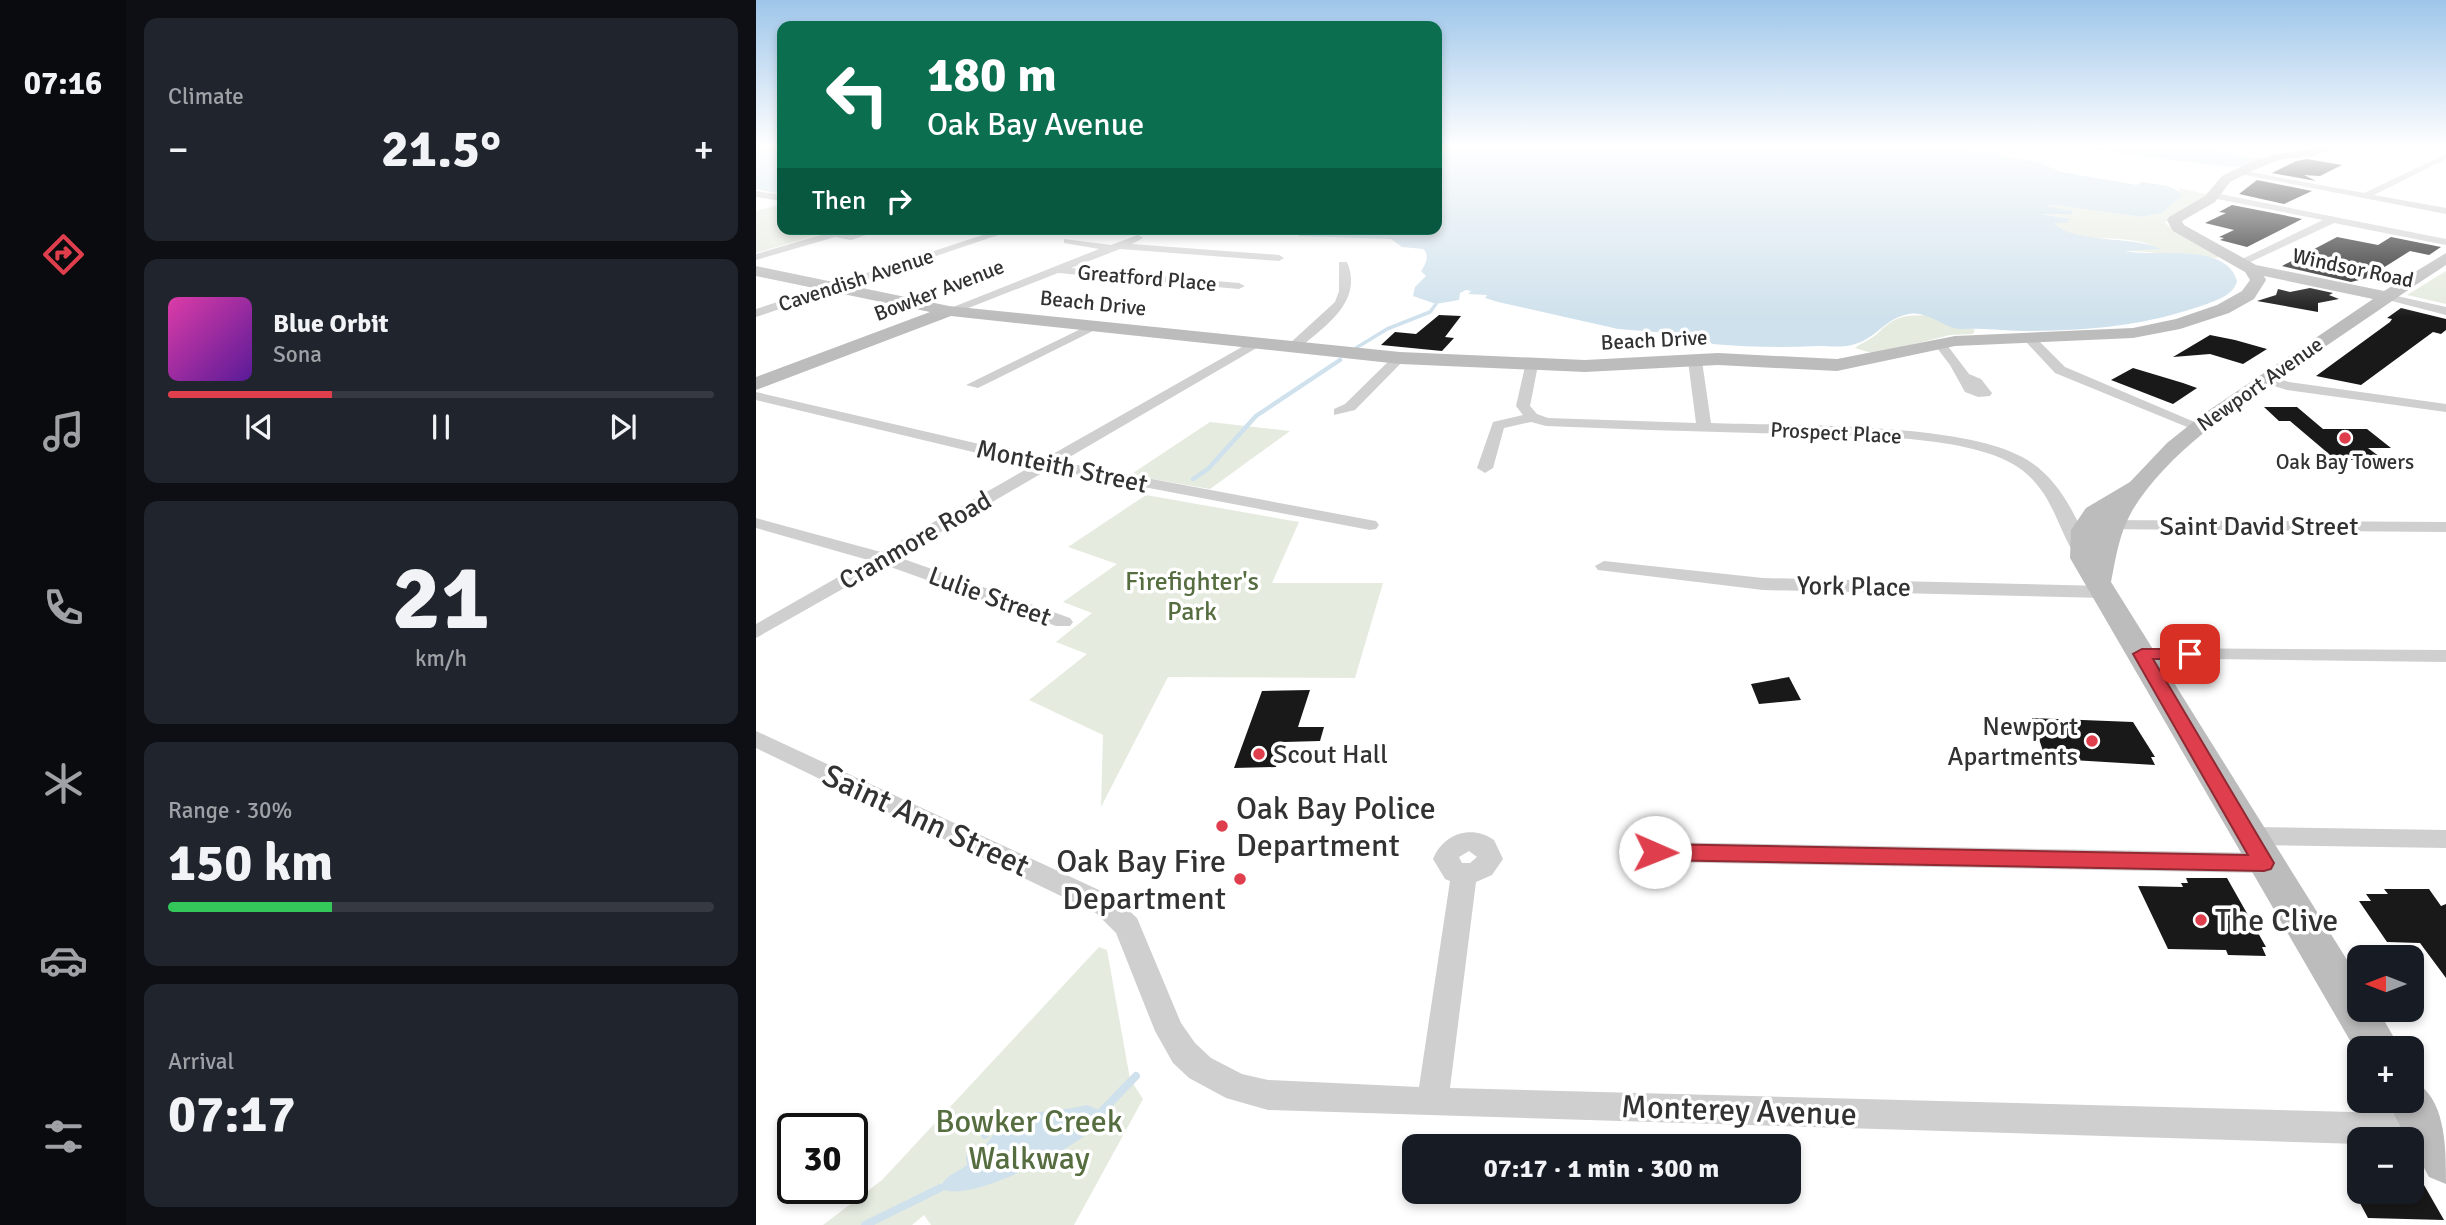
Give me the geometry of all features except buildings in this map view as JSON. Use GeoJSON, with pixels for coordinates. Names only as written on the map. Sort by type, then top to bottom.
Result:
{"type":"FeatureCollection","features":[{"type":"Feature","properties":{"kind":"main road"},"geometry":{"type":"LineString","coordinates":[[2201,204],[2178,217],[2174,223],[2178,228],[2251,271],[2306,279]]}},
{"type":"Feature","properties":{"kind":"main road","name":"Newport Avenue"},"geometry":{"type":"LineString","coordinates":[[2101,587],[2100,551],[2112,525],[2138,487],[2197,426],[2446,258]]}},
{"type":"Feature","properties":{"kind":"main road","name":"Beach Drive"},"geometry":{"type":"LineString","coordinates":[[756,271],[949,311],[1400,358],[1531,365],[1622,366],[1735,359],[1837,365],[1940,344],[2122,334],[2180,324],[2233,304],[2250,292],[2251,271]]}},
{"type":"Feature","properties":{"kind":"main road"},"geometry":{"type":"LineString","coordinates":[[2251,271],[2306,279]]}},
{"type":"Feature","properties":{"kind":"main road","name":"Windsor Road"},"geometry":{"type":"LineString","coordinates":[[2306,279],[2388,297]]}},
{"type":"Feature","properties":{"kind":"main road","name":"Bowker Avenue"},"geometry":{"type":"LineString","coordinates":[[756,384],[949,311]]}},
{"type":"Feature","properties":{"kind":"main road"},"geometry":{"type":"LineString","coordinates":[[2138,487],[2078,525],[2083,558],[2371,1036]]}},
{"type":"Feature","properties":{"kind":"street"},"geometry":{"type":"LineString","coordinates":[[2257,204],[2446,242]]}},
{"type":"Feature","properties":{"kind":"street"},"geometry":{"type":"LineString","coordinates":[[2409,204],[2446,211]]}},
{"type":"Feature","properties":{"kind":"street"},"geometry":{"type":"LineString","coordinates":[[2251,271],[2332,219]]}},
{"type":"Feature","properties":{"kind":"street"},"geometry":{"type":"LineString","coordinates":[[756,257],[834,235]]}},
{"type":"Feature","properties":{"kind":"street"},"geometry":{"type":"LineString","coordinates":[[821,239],[858,235]]}},
{"type":"Feature","properties":{"kind":"street","name":"Cavendish Avenue"},"geometry":{"type":"LineString","coordinates":[[756,313],[993,235]]}},
{"type":"Feature","properties":{"kind":"street","name":"Bowker Avenue"},"geometry":{"type":"LineString","coordinates":[[949,311],[1138,238]]}},
{"type":"Feature","properties":{"kind":"street"},"geometry":{"type":"LineString","coordinates":[[1068,241],[1114,247],[1279,258]]}},
{"type":"Feature","properties":{"kind":"street"},"geometry":{"type":"LineString","coordinates":[[1293,347],[1330,317],[1343,302],[1347,276],[1343,264]]}},
{"type":"Feature","properties":{"kind":"street","name":"Greatford Place"},"geometry":{"type":"LineString","coordinates":[[1055,270],[1239,286]]}},
{"type":"Feature","properties":{"kind":"street","name":"Windsor Road"},"geometry":{"type":"LineString","coordinates":[[2388,297],[2446,311]]}},
{"type":"Feature","properties":{"kind":"street"},"geometry":{"type":"LineString","coordinates":[[973,385],[1095,327]]}},
{"type":"Feature","properties":{"kind":"street"},"geometry":{"type":"LineString","coordinates":[[2031,340],[2060,370],[2197,426]]}},
{"type":"Feature","properties":{"kind":"street","name":"Cranmore Road"},"geometry":{"type":"LineString","coordinates":[[756,632],[1256,343]]}},
{"type":"Feature","properties":{"kind":"street"},"geometry":{"type":"LineString","coordinates":[[1940,344],[1964,377]]}},
{"type":"Feature","properties":{"kind":"street"},"geometry":{"type":"LineString","coordinates":[[1339,412],[1349,407],[1400,358]]}},
{"type":"Feature","properties":{"kind":"street"},"geometry":{"type":"LineString","coordinates":[[1695,361],[1704,426]]}},
{"type":"Feature","properties":{"kind":"street"},"geometry":{"type":"LineString","coordinates":[[1485,468],[1498,425],[1532,417],[1523,406],[1531,365]]}},
{"type":"Feature","properties":{"kind":"street"},"geometry":{"type":"LineString","coordinates":[[2266,379],[2287,386],[2446,408]]}},
{"type":"Feature","properties":{"kind":"street","name":"Monteith Street"},"geometry":{"type":"LineString","coordinates":[[756,396],[1045,464],[1370,525]]}},
{"type":"Feature","properties":{"kind":"street","name":"Prospect Place"},"geometry":{"type":"LineString","coordinates":[[1532,417],[1561,423],[1871,433],[1924,439],[2008,455],[2038,476],[2078,525]]}},
{"type":"Feature","properties":{"kind":"street","name":"Lulie Street"},"geometry":{"type":"LineString","coordinates":[[756,523],[885,559],[1063,622]]}},
{"type":"Feature","properties":{"kind":"street","name":"Saint David Street"},"geometry":{"type":"LineString","coordinates":[[2078,525],[2446,527]]}},
{"type":"Feature","properties":{"kind":"street","name":"York Place"},"geometry":{"type":"LineString","coordinates":[[1604,566],[1723,582],[2101,587]]}},
{"type":"Feature","properties":{"kind":"street"},"geometry":{"type":"LineString","coordinates":[[2142,654],[2446,656]]}},
{"type":"Feature","properties":{"kind":"street","name":"Saint Ann Street"},"geometry":{"type":"LineString","coordinates":[[756,739],[1105,905],[1127,926]]}},
{"type":"Feature","properties":{"kind":"street"},"geometry":{"type":"LineString","coordinates":[[1655,852],[2257,850],[2446,839]]}},
{"type":"Feature","properties":{"kind":"street"},"geometry":{"type":"LineString","coordinates":[[1432,1102],[1464,875]]}},
{"type":"Feature","properties":{"kind":"street","name":"Monterey Avenue"},"geometry":{"type":"LineString","coordinates":[[1127,926],[1170,1031],[1184,1054],[1237,1088],[1268,1095],[2432,1130]]}},
{"type":"Feature","properties":{"kind":"green space"},"geometry":{"type":"Polygon","coordinates":[[[2172,204],[2195,204],[2165,222],[2219,256],[2217,258],[2121,250],[2158,249],[2133,240],[2074,235],[2063,231],[2054,223],[2066,223],[2067,218],[2039,213],[2072,214],[2046,206],[2055,205],[2142,217],[2162,213],[2172,204]]]}},
{"type":"Feature","properties":{"kind":"green space"},"geometry":{"type":"Polygon","coordinates":[[[777,205],[777,235],[818,235],[756,253],[756,211],[777,205]]]}},
{"type":"Feature","properties":{"kind":"green space"},"geometry":{"type":"Polygon","coordinates":[[[2446,271],[2446,304],[2407,295],[2446,271]]]}},
{"type":"Feature","properties":{"kind":"green space"},"geometry":{"type":"Polygon","coordinates":[[[1931,315],[1975,330],[1973,334],[1950,335],[1875,354],[1855,348],[1897,319],[1931,315]]]}},
{"type":"Feature","properties":{"kind":"green space"},"geometry":{"type":"Polygon","coordinates":[[[1210,422],[1290,431],[1210,489],[1130,475],[1210,422]]]}},
{"type":"Feature","properties":{"kind":"green space","name":"Firefighter's Park"},"geometry":{"type":"Polygon","coordinates":[[[1146,495],[1299,522],[1272,583],[1383,583],[1355,678],[1168,677],[1101,807],[1103,735],[1029,700],[1087,654],[1056,642],[1092,613],[1063,602],[1117,564],[1068,547],[1146,495]]]}},
{"type":"Feature","properties":{"kind":"green space","name":"Bowker Creek Walkway"},"geometry":{"type":"Polygon","coordinates":[[[1099,947],[1107,950],[1130,1079],[1143,1099],[1074,1225],[931,1225],[924,1215],[912,1225],[823,1225],[851,1204],[868,1204],[868,1191],[882,1180],[1099,947]]]}},
{"type":"Feature","properties":{"kind":"water"},"geometry":{"type":"Polygon","coordinates":[[[1442,204],[2172,204],[2162,213],[2142,217],[2055,205],[2046,206],[2073,211],[2072,214],[2042,214],[2071,219],[2066,221],[2068,223],[2054,223],[2074,234],[2135,242],[2161,249],[2125,251],[2188,254],[2219,260],[2230,269],[2237,281],[2229,293],[2204,305],[2160,318],[2115,326],[2047,331],[1958,329],[1924,315],[1909,314],[1894,320],[1863,341],[1851,345],[1738,346],[1712,344],[1705,336],[1618,329],[1498,302],[1485,298],[1487,295],[1468,294],[1471,291],[1466,290],[1460,293],[1459,300],[1436,304],[1413,296],[1415,287],[1426,276],[1421,271],[1426,260],[1423,249],[1402,247],[1391,239],[1299,236],[1442,235],[1442,204]]]}},
{"type":"Feature","properties":{"kind":"water"},"geometry":{"type":"Polygon","coordinates":[[[1087,1105],[1102,1111],[1097,1123],[1092,1130],[1063,1150],[994,1183],[953,1191],[940,1188],[946,1179],[968,1165],[996,1132],[1010,1121],[1031,1114],[1087,1105]]]}},
{"type":"Feature","properties":{"kind":"waterway"},"geometry":{"type":"LineString","coordinates":[[1356,348],[1387,329],[1430,312],[1436,304]]}},
{"type":"Feature","properties":{"kind":"waterway"},"geometry":{"type":"LineString","coordinates":[[1193,479],[1208,469],[1256,416],[1340,360]]}},
{"type":"Feature","properties":{"kind":"waterway"},"geometry":{"type":"LineString","coordinates":[[1102,1111],[1136,1076]]}},
{"type":"Feature","properties":{"kind":"waterway"},"geometry":{"type":"LineString","coordinates":[[985,1135],[998,1121]]}},
{"type":"Feature","properties":{"kind":"waterway"},"geometry":{"type":"LineString","coordinates":[[970,1157],[971,1163]]}},
{"type":"Feature","properties":{"kind":"waterway"},"geometry":{"type":"LineString","coordinates":[[865,1225],[940,1188]]}},
{"type":"Feature","properties":{"kind":"place","name":"Oak Bay Towers"},"geometry":{"type":"Point","coordinates":[2345,438]}},
{"type":"Feature","properties":{"kind":"place","name":"Newport Apartments"},"geometry":{"type":"Point","coordinates":[2092,741]}},
{"type":"Feature","properties":{"kind":"place","name":"Scout Hall"},"geometry":{"type":"Point","coordinates":[1259,754]}},
{"type":"Feature","properties":{"kind":"place","name":"Oak Bay Police Department"},"geometry":{"type":"Point","coordinates":[1222,826]}},
{"type":"Feature","properties":{"kind":"place","name":"Oak Bay Fire Department"},"geometry":{"type":"Point","coordinates":[1240,879]}},
{"type":"Feature","properties":{"kind":"place","name":"The Clive"},"geometry":{"type":"Point","coordinates":[2201,920]}},
{"type":"Feature","properties":{"kind":"route"},"geometry":{"type":"LineString","coordinates":[[1655,852],[1925,858],[2108,858],[2264,863],[2142,654],[2190,654]]}}]}
